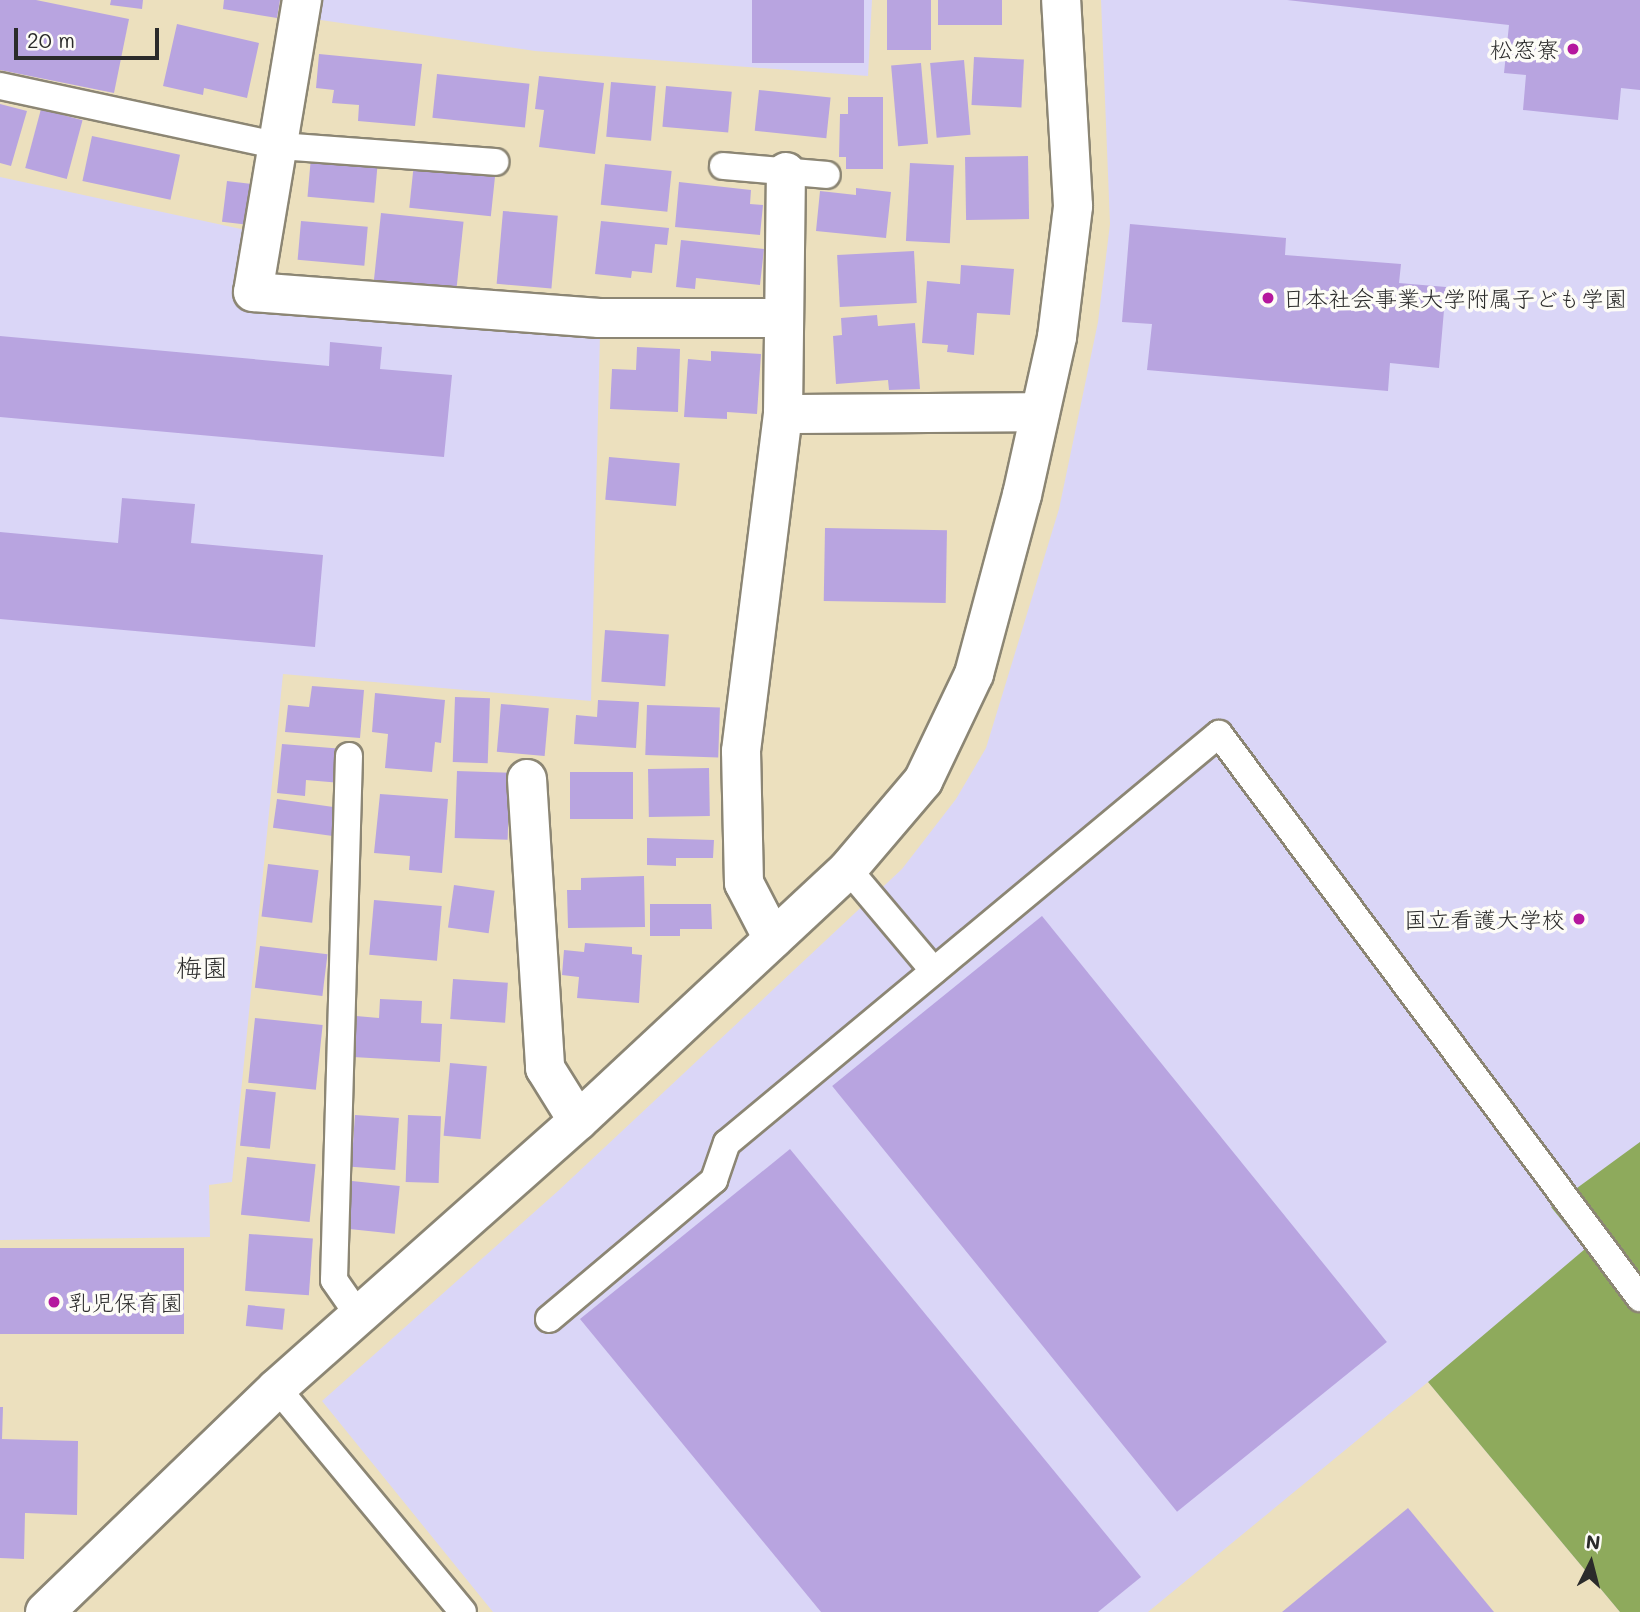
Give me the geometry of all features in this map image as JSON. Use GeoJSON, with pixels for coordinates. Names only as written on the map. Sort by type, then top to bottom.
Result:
{"type":"FeatureCollection","features":[{"type":"Feature","properties":{"kind":"street"},"geometry":{"type":"LineString","coordinates":[[302,0],[253,292],[599,318],[782,318]]}},
{"type":"Feature","properties":{"kind":"street"},"geometry":{"type":"LineString","coordinates":[[45,1612],[277,1388],[578,1121],[848,869],[923,781],[974,674],[1040,412],[1069,260],[1073,206],[1061,0]]}},
{"type":"Feature","properties":{"kind":"street"},"geometry":{"type":"LineString","coordinates":[[774,939],[744,883],[741,751],[783,414],[782,318],[786,172]]}},
{"type":"Feature","properties":{"kind":"street"},"geometry":{"type":"LineString","coordinates":[[783,414],[1040,412]]}},
{"type":"Feature","properties":{"kind":"street"},"geometry":{"type":"LineString","coordinates":[[527,779],[545,1068],[578,1121]]}},
{"type":"Feature","properties":{"kind":"lane"},"geometry":{"type":"LineString","coordinates":[[0,86],[279,146],[495,162]]}},
{"type":"Feature","properties":{"kind":"lane"},"geometry":{"type":"LineString","coordinates":[[723,166],[827,175]]}},
{"type":"Feature","properties":{"kind":"lane"},"geometry":{"type":"LineString","coordinates":[[549,1319],[714,1180],[727,1143],[1219,734],[1640,1298]]}},
{"type":"Feature","properties":{"kind":"lane"},"geometry":{"type":"LineString","coordinates":[[349,756],[334,1280],[359,1315]]}},
{"type":"Feature","properties":{"kind":"lane"},"geometry":{"type":"LineString","coordinates":[[848,869],[934,971]]}},
{"type":"Feature","properties":{"kind":"lane"},"geometry":{"type":"LineString","coordinates":[[277,1388],[463,1612]]}},
{"type":"Feature","properties":{"kind":"shaded area"},"geometry":{"type":"Polygon","coordinates":[[[302,0],[872,0],[868,76],[535,51],[300,17],[302,0]]]}},
{"type":"Feature","properties":{"kind":"shaded area"},"geometry":{"type":"Polygon","coordinates":[[[1101,0],[1640,0],[1640,1612],[1620,1612],[1428,1382],[1148,1612],[493,1612],[322,1401],[558,1191],[902,869],[956,799],[986,748],[1059,509],[1098,322],[1110,224],[1101,0]]]}},
{"type":"Feature","properties":{"kind":"shaded area"},"geometry":{"type":"Polygon","coordinates":[[[0,177],[255,232],[243,301],[600,334],[591,701],[283,674],[232,1182],[209,1185],[210,1237],[0,1240],[0,177]]]}},
{"type":"Feature","properties":{"kind":"green space"},"geometry":{"type":"Polygon","coordinates":[[[1640,1142],[1640,1612],[1620,1612],[1428,1382],[1585,1249],[1551,1207],[1640,1142]]]}},
{"type":"Feature","properties":{"kind":"building"},"geometry":{"type":"Polygon","coordinates":[[[0,0],[36,0],[129,19],[114,93],[0,70],[0,0]]]}},
{"type":"Feature","properties":{"kind":"building"},"geometry":{"type":"Polygon","coordinates":[[[111,0],[143,0],[142,9],[110,5],[111,0]]]}},
{"type":"Feature","properties":{"kind":"building"},"geometry":{"type":"Polygon","coordinates":[[[224,0],[280,0],[277,18],[223,9],[224,0]]]}},
{"type":"Feature","properties":{"kind":"building"},"geometry":{"type":"Polygon","coordinates":[[[752,0],[864,0],[864,63],[752,63],[752,0]]]}},
{"type":"Feature","properties":{"kind":"building"},"geometry":{"type":"Polygon","coordinates":[[[887,0],[931,0],[931,50],[887,50],[887,0]]]}},
{"type":"Feature","properties":{"kind":"building"},"geometry":{"type":"Polygon","coordinates":[[[938,0],[1002,0],[1002,25],[938,25],[938,0]]]}},
{"type":"Feature","properties":{"kind":"building","name":"松窓寮"},"geometry":{"type":"Polygon","coordinates":[[[1287,0],[1640,0],[1640,90],[1621,88],[1618,120],[1523,110],[1526,75],[1504,73],[1509,25],[1287,0]]]}},
{"type":"Feature","properties":{"kind":"building"},"geometry":{"type":"Polygon","coordinates":[[[177,24],[259,43],[247,98],[204,88],[203,95],[163,86],[177,24]]]}},
{"type":"Feature","properties":{"kind":"building"},"geometry":{"type":"Polygon","coordinates":[[[319,54],[422,64],[415,126],[358,121],[359,105],[332,103],[334,90],[316,88],[319,54]]]}},
{"type":"Feature","properties":{"kind":"building"},"geometry":{"type":"Polygon","coordinates":[[[974,57],[1024,60],[1021,108],[971,105],[974,57]]]}},
{"type":"Feature","properties":{"kind":"building"},"geometry":{"type":"Polygon","coordinates":[[[964,60],[971,135],[937,138],[930,63],[964,60]]]}},
{"type":"Feature","properties":{"kind":"building"},"geometry":{"type":"Polygon","coordinates":[[[921,63],[928,144],[898,146],[891,66],[921,63]]]}},
{"type":"Feature","properties":{"kind":"building"},"geometry":{"type":"Polygon","coordinates":[[[437,74],[529,84],[525,127],[432,118],[437,74]]]}},
{"type":"Feature","properties":{"kind":"building"},"geometry":{"type":"Polygon","coordinates":[[[539,76],[604,83],[595,154],[539,147],[544,110],[535,109],[539,76]]]}},
{"type":"Feature","properties":{"kind":"building"},"geometry":{"type":"Polygon","coordinates":[[[611,82],[656,86],[651,141],[606,137],[611,82]]]}},
{"type":"Feature","properties":{"kind":"building"},"geometry":{"type":"Polygon","coordinates":[[[666,86],[732,92],[728,133],[662,127],[666,86]]]}},
{"type":"Feature","properties":{"kind":"building"},"geometry":{"type":"Polygon","coordinates":[[[759,90],[831,98],[826,138],[755,131],[759,90]]]}},
{"type":"Feature","properties":{"kind":"building"},"geometry":{"type":"Polygon","coordinates":[[[848,97],[883,97],[883,169],[846,169],[846,157],[839,157],[840,114],[848,114],[848,97]]]}},
{"type":"Feature","properties":{"kind":"building"},"geometry":{"type":"Polygon","coordinates":[[[0,104],[27,111],[11,166],[0,163],[0,104]]]}},
{"type":"Feature","properties":{"kind":"building"},"geometry":{"type":"Polygon","coordinates":[[[41,109],[83,120],[67,179],[25,168],[41,109]]]}},
{"type":"Feature","properties":{"kind":"building"},"geometry":{"type":"Polygon","coordinates":[[[92,136],[180,155],[170,200],[82,181],[92,136]]]}},
{"type":"Feature","properties":{"kind":"building"},"geometry":{"type":"Polygon","coordinates":[[[1028,156],[1029,219],[966,220],[965,157],[1028,156]]]}},
{"type":"Feature","properties":{"kind":"building"},"geometry":{"type":"Polygon","coordinates":[[[311,157],[378,163],[374,203],[308,197],[311,157]]]}},
{"type":"Feature","properties":{"kind":"building"},"geometry":{"type":"Polygon","coordinates":[[[414,163],[496,172],[491,216],[409,208],[414,163]]]}},
{"type":"Feature","properties":{"kind":"building"},"geometry":{"type":"Polygon","coordinates":[[[910,163],[954,165],[950,243],[906,241],[910,163]]]}},
{"type":"Feature","properties":{"kind":"building"},"geometry":{"type":"Polygon","coordinates":[[[605,164],[672,171],[667,212],[601,205],[605,164]]]}},
{"type":"Feature","properties":{"kind":"building"},"geometry":{"type":"Polygon","coordinates":[[[227,181],[259,185],[254,226],[222,222],[227,181]]]}},
{"type":"Feature","properties":{"kind":"building"},"geometry":{"type":"Polygon","coordinates":[[[679,182],[751,190],[750,204],[763,205],[760,235],[675,227],[679,182]]]}},
{"type":"Feature","properties":{"kind":"building"},"geometry":{"type":"Polygon","coordinates":[[[856,188],[891,192],[886,238],[816,231],[820,191],[856,195],[856,188]]]}},
{"type":"Feature","properties":{"kind":"building"},"geometry":{"type":"Polygon","coordinates":[[[503,211],[558,216],[551,289],[497,284],[503,211]]]}},
{"type":"Feature","properties":{"kind":"building"},"geometry":{"type":"Polygon","coordinates":[[[381,213],[464,222],[456,290],[374,282],[381,213]]]}},
{"type":"Feature","properties":{"kind":"building"},"geometry":{"type":"Polygon","coordinates":[[[301,221],[368,227],[364,266],[298,260],[301,221]]]}},
{"type":"Feature","properties":{"kind":"building"},"geometry":{"type":"Polygon","coordinates":[[[601,221],[669,228],[667,245],[655,244],[652,273],[632,271],[631,278],[595,274],[601,221]]]}},
{"type":"Feature","properties":{"kind":"building"},"geometry":{"type":"Polygon","coordinates":[[[1130,224],[1286,238],[1285,255],[1401,264],[1399,283],[1446,287],[1439,368],[1390,363],[1388,391],[1147,370],[1152,324],[1122,322],[1130,224]]]}},
{"type":"Feature","properties":{"kind":"building"},"geometry":{"type":"Polygon","coordinates":[[[681,240],[764,249],[760,285],[696,278],[695,289],[676,287],[681,240]]]}},
{"type":"Feature","properties":{"kind":"building"},"geometry":{"type":"Polygon","coordinates":[[[914,251],[917,303],[840,307],[837,255],[914,251]]]}},
{"type":"Feature","properties":{"kind":"building"},"geometry":{"type":"Polygon","coordinates":[[[961,265],[1014,269],[1010,315],[977,313],[974,355],[947,352],[948,345],[922,343],[927,281],[960,284],[961,265]]]}},
{"type":"Feature","properties":{"kind":"building"},"geometry":{"type":"Polygon","coordinates":[[[877,315],[878,326],[915,323],[920,389],[889,390],[888,380],[836,384],[833,336],[842,335],[841,318],[877,315]]]}},
{"type":"Feature","properties":{"kind":"building"},"geometry":{"type":"Polygon","coordinates":[[[0,336],[329,366],[330,342],[382,347],[380,369],[452,375],[444,457],[0,417],[0,336]]]}},
{"type":"Feature","properties":{"kind":"building"},"geometry":{"type":"Polygon","coordinates":[[[637,347],[680,349],[678,412],[610,409],[612,369],[636,370],[637,347]]]}},
{"type":"Feature","properties":{"kind":"building"},"geometry":{"type":"Polygon","coordinates":[[[711,351],[761,354],[757,414],[727,412],[727,419],[684,417],[688,359],[711,361],[711,351]]]}},
{"type":"Feature","properties":{"kind":"building"},"geometry":{"type":"Polygon","coordinates":[[[609,457],[680,463],[676,506],[605,500],[609,457]]]}},
{"type":"Feature","properties":{"kind":"building"},"geometry":{"type":"Polygon","coordinates":[[[122,498],[195,504],[191,543],[323,555],[315,647],[0,619],[0,532],[118,543],[122,498]]]}},
{"type":"Feature","properties":{"kind":"building"},"geometry":{"type":"Polygon","coordinates":[[[825,528],[947,530],[946,603],[824,601],[825,528]]]}},
{"type":"Feature","properties":{"kind":"building"},"geometry":{"type":"Polygon","coordinates":[[[605,630],[669,634],[665,686],[601,682],[605,630]]]}},
{"type":"Feature","properties":{"kind":"building"},"geometry":{"type":"Polygon","coordinates":[[[312,686],[364,690],[360,738],[285,732],[288,705],[309,707],[312,686]]]}},
{"type":"Feature","properties":{"kind":"building"},"geometry":{"type":"Polygon","coordinates":[[[375,693],[445,700],[441,743],[435,742],[432,772],[385,768],[388,734],[372,732],[375,693]]]}},
{"type":"Feature","properties":{"kind":"building"},"geometry":{"type":"Polygon","coordinates":[[[455,697],[490,698],[488,763],[453,762],[455,697]]]}},
{"type":"Feature","properties":{"kind":"building"},"geometry":{"type":"Polygon","coordinates":[[[598,700],[639,702],[636,748],[574,744],[576,715],[597,717],[598,700]]]}},
{"type":"Feature","properties":{"kind":"building"},"geometry":{"type":"Polygon","coordinates":[[[501,704],[549,708],[545,756],[497,752],[501,704]]]}},
{"type":"Feature","properties":{"kind":"building"},"geometry":{"type":"Polygon","coordinates":[[[647,705],[720,708],[718,758],[645,755],[647,705]]]}},
{"type":"Feature","properties":{"kind":"building"},"geometry":{"type":"Polygon","coordinates":[[[282,744],[344,749],[341,783],[306,780],[305,796],[277,793],[282,744]]]}},
{"type":"Feature","properties":{"kind":"building"},"geometry":{"type":"Polygon","coordinates":[[[709,768],[710,816],[649,817],[648,769],[709,768]]]}},
{"type":"Feature","properties":{"kind":"building"},"geometry":{"type":"Polygon","coordinates":[[[457,771],[510,773],[508,840],[455,838],[457,771]]]}},
{"type":"Feature","properties":{"kind":"building"},"geometry":{"type":"Polygon","coordinates":[[[570,772],[633,772],[633,819],[570,819],[570,772]]]}},
{"type":"Feature","properties":{"kind":"building"},"geometry":{"type":"Polygon","coordinates":[[[380,794],[448,799],[442,873],[409,870],[410,856],[374,853],[380,794]]]}},
{"type":"Feature","properties":{"kind":"building"},"geometry":{"type":"Polygon","coordinates":[[[277,799],[340,808],[336,837],[273,828],[277,799]]]}},
{"type":"Feature","properties":{"kind":"building"},"geometry":{"type":"Polygon","coordinates":[[[647,838],[714,840],[713,858],[676,858],[676,866],[647,865],[647,838]]]}},
{"type":"Feature","properties":{"kind":"building"},"geometry":{"type":"Polygon","coordinates":[[[268,864],[319,870],[312,923],[262,917],[268,864]]]}},
{"type":"Feature","properties":{"kind":"building"},"geometry":{"type":"Polygon","coordinates":[[[644,876],[645,927],[568,928],[567,890],[581,890],[581,878],[644,876]]]}},
{"type":"Feature","properties":{"kind":"building"},"geometry":{"type":"Polygon","coordinates":[[[454,885],[495,891],[489,933],[448,928],[454,885]]]}},
{"type":"Feature","properties":{"kind":"building"},"geometry":{"type":"Polygon","coordinates":[[[374,900],[442,906],[437,961],[369,955],[374,900]]]}},
{"type":"Feature","properties":{"kind":"building"},"geometry":{"type":"Polygon","coordinates":[[[650,904],[711,904],[712,929],[680,929],[680,936],[650,936],[650,904]]]}},
{"type":"Feature","properties":{"kind":"building"},"geometry":{"type":"Polygon","coordinates":[[[1042,916],[1387,1342],[1177,1512],[832,1086],[1042,916]]]}},
{"type":"Feature","properties":{"kind":"building"},"geometry":{"type":"Polygon","coordinates":[[[585,943],[632,947],[632,954],[642,955],[639,1003],[577,998],[579,977],[562,975],[564,950],[584,952],[585,943]]]}},
{"type":"Feature","properties":{"kind":"building"},"geometry":{"type":"Polygon","coordinates":[[[260,946],[327,954],[322,996],[255,988],[260,946]]]}},
{"type":"Feature","properties":{"kind":"building"},"geometry":{"type":"Polygon","coordinates":[[[453,979],[508,983],[505,1023],[450,1019],[453,979]]]}},
{"type":"Feature","properties":{"kind":"building"},"geometry":{"type":"Polygon","coordinates":[[[380,999],[422,1001],[421,1023],[442,1024],[440,1062],[353,1057],[356,1016],[379,1018],[380,999]]]}},
{"type":"Feature","properties":{"kind":"building"},"geometry":{"type":"Polygon","coordinates":[[[255,1018],[323,1025],[316,1090],[248,1083],[255,1018]]]}},
{"type":"Feature","properties":{"kind":"building"},"geometry":{"type":"Polygon","coordinates":[[[450,1063],[487,1066],[480,1139],[444,1136],[450,1063]]]}},
{"type":"Feature","properties":{"kind":"building"},"geometry":{"type":"Polygon","coordinates":[[[246,1089],[276,1092],[270,1149],[240,1146],[246,1089]]]}},
{"type":"Feature","properties":{"kind":"building"},"geometry":{"type":"Polygon","coordinates":[[[355,1115],[399,1118],[395,1170],[351,1167],[355,1115]]]}},
{"type":"Feature","properties":{"kind":"building"},"geometry":{"type":"Polygon","coordinates":[[[408,1115],[441,1116],[439,1183],[406,1182],[408,1115]]]}},
{"type":"Feature","properties":{"kind":"building"},"geometry":{"type":"Polygon","coordinates":[[[790,1149],[1141,1577],[1098,1612],[821,1612],[580,1319],[790,1149]]]}},
{"type":"Feature","properties":{"kind":"building"},"geometry":{"type":"Polygon","coordinates":[[[247,1157],[316,1164],[310,1222],[241,1215],[247,1157]]]}},
{"type":"Feature","properties":{"kind":"building"},"geometry":{"type":"Polygon","coordinates":[[[352,1181],[400,1186],[395,1234],[347,1229],[352,1181]]]}},
{"type":"Feature","properties":{"kind":"building"},"geometry":{"type":"Polygon","coordinates":[[[249,1234],[313,1238],[309,1295],[245,1291],[249,1234]]]}},
{"type":"Feature","properties":{"kind":"building"},"geometry":{"type":"Polygon","coordinates":[[[0,1248],[184,1248],[184,1334],[0,1334],[0,1248]]]}},
{"type":"Feature","properties":{"kind":"building"},"geometry":{"type":"Polygon","coordinates":[[[248,1305],[285,1309],[283,1330],[246,1326],[248,1305]]]}},
{"type":"Feature","properties":{"kind":"building"},"geometry":{"type":"Polygon","coordinates":[[[0,1407],[3,1407],[2,1439],[0,1439],[0,1407]]]}},
{"type":"Feature","properties":{"kind":"building"},"geometry":{"type":"Polygon","coordinates":[[[0,1439],[78,1441],[77,1515],[25,1513],[24,1559],[0,1558],[0,1439]]]}},
{"type":"Feature","properties":{"kind":"building"},"geometry":{"type":"Polygon","coordinates":[[[1408,1508],[1494,1612],[1282,1612],[1408,1508]]]}},
{"type":"Feature","properties":{"kind":"place","name":"松窓寮"},"geometry":{"type":"Point","coordinates":[1573,49]}},
{"type":"Feature","properties":{"kind":"place","name":"日本社会事業大学附属子ども学園"},"geometry":{"type":"Point","coordinates":[1268,298]}},
{"type":"Feature","properties":{"kind":"place","name":"国立看護大学校"},"geometry":{"type":"Point","coordinates":[1579,919]}},
{"type":"Feature","properties":{"kind":"place","name":"乳児保育園"},"geometry":{"type":"Point","coordinates":[54,1302]}},
{"type":"Feature","properties":{"kind":"district","name":"梅園"},"geometry":{"type":"Point","coordinates":[202,968]}}]}
